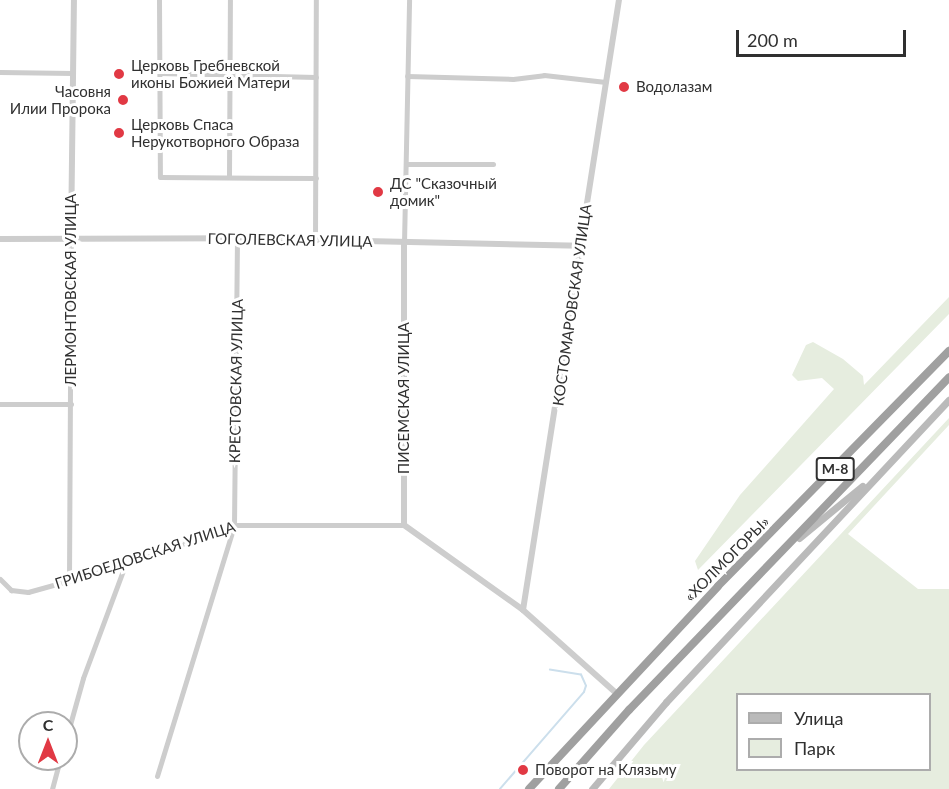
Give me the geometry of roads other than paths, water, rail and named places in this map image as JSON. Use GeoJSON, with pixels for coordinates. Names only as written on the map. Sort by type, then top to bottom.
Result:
{"type":"FeatureCollection","features":[{"type":"Feature","properties":{"kind":"highway","name":"«ХОЛМОГОРЫ»"},"geometry":{"type":"LineString","coordinates":[[529,789],[616,693],[949,351]]}},
{"type":"Feature","properties":{"kind":"highway","name":"М-8"},"geometry":{"type":"LineString","coordinates":[[559,789],[777,556],[949,377]]}},
{"type":"Feature","properties":{"kind":"main road"},"geometry":{"type":"LineString","coordinates":[[592,789],[666,702],[831,529],[876,475],[949,400]]}},
{"type":"Feature","properties":{"kind":"main road"},"geometry":{"type":"LineString","coordinates":[[777,556],[876,475]]}},
{"type":"Feature","properties":{"kind":"street","name":"ЛЕРМОНТОВСКАЯ УЛИЦА"},"geometry":{"type":"LineString","coordinates":[[69,579],[74,0]]}},
{"type":"Feature","properties":{"kind":"street"},"geometry":{"type":"LineString","coordinates":[[159,0],[160,177],[316,178]]}},
{"type":"Feature","properties":{"kind":"street"},"geometry":{"type":"LineString","coordinates":[[229,177],[231,0]]}},
{"type":"Feature","properties":{"kind":"street"},"geometry":{"type":"LineString","coordinates":[[315,241],[316,0]]}},
{"type":"Feature","properties":{"kind":"street","name":"ПИСЕМСКАЯ УЛИЦА"},"geometry":{"type":"LineString","coordinates":[[404,525],[404,243],[408,0]]}},
{"type":"Feature","properties":{"kind":"street","name":"КОСТОМАРОВСКАЯ УЛИЦА"},"geometry":{"type":"LineString","coordinates":[[523,610],[532,569],[619,0]]}},
{"type":"Feature","properties":{"kind":"street"},"geometry":{"type":"LineString","coordinates":[[0,72],[73,73]]}},
{"type":"Feature","properties":{"kind":"street"},"geometry":{"type":"LineString","coordinates":[[160,73],[316,77]]}},
{"type":"Feature","properties":{"kind":"street"},"geometry":{"type":"LineString","coordinates":[[407,76],[513,79],[544,75],[606,82]]}},
{"type":"Feature","properties":{"kind":"street"},"geometry":{"type":"LineString","coordinates":[[406,164],[494,164]]}},
{"type":"Feature","properties":{"kind":"street","name":"ГОГОЛЕВСКАЯ УЛИЦА"},"geometry":{"type":"LineString","coordinates":[[0,239],[237,237],[315,241],[580,246]]}},
{"type":"Feature","properties":{"kind":"street","name":"КРЕСТОВСКАЯ УЛИЦА"},"geometry":{"type":"LineString","coordinates":[[157,776],[234,525],[237,237]]}},
{"type":"Feature","properties":{"kind":"street"},"geometry":{"type":"LineString","coordinates":[[0,404],[71,404]]}},
{"type":"Feature","properties":{"kind":"street","name":"ГРИБОЕДОВСКАЯ УЛИЦА"},"geometry":{"type":"LineString","coordinates":[[0,579],[18,593],[125,565],[234,525],[404,525]]}},
{"type":"Feature","properties":{"kind":"street"},"geometry":{"type":"LineString","coordinates":[[404,525],[523,610],[616,693]]}},
{"type":"Feature","properties":{"kind":"street"},"geometry":{"type":"LineString","coordinates":[[74,711],[83,678],[125,565]]}},
{"type":"Feature","properties":{"kind":"street"},"geometry":{"type":"LineString","coordinates":[[52,789],[57,771]]}},
{"type":"Feature","properties":{"kind":"waterway"},"geometry":{"type":"LineString","coordinates":[[500,789],[584,692],[586,686],[581,675],[550,670]]}},
{"type":"Feature","properties":{"kind":"place","name":"Церковь Гребневской иконы Божией Матери"},"geometry":{"type":"Point","coordinates":[119,74]}},
{"type":"Feature","properties":{"kind":"place","name":"Водолазам"},"geometry":{"type":"Point","coordinates":[624,87]}},
{"type":"Feature","properties":{"kind":"place","name":"Часовня Илии Пророка"},"geometry":{"type":"Point","coordinates":[123,100]}},
{"type":"Feature","properties":{"kind":"place","name":"Церковь Спаса Нерукотворного Образа"},"geometry":{"type":"Point","coordinates":[119,133]}},
{"type":"Feature","properties":{"kind":"place","name":"ДС \"Сказочный домик\""},"geometry":{"type":"Point","coordinates":[378,192]}},
{"type":"Feature","properties":{"kind":"place","name":"Поворот на Клязьму"},"geometry":{"type":"Point","coordinates":[523,770]}}]}
